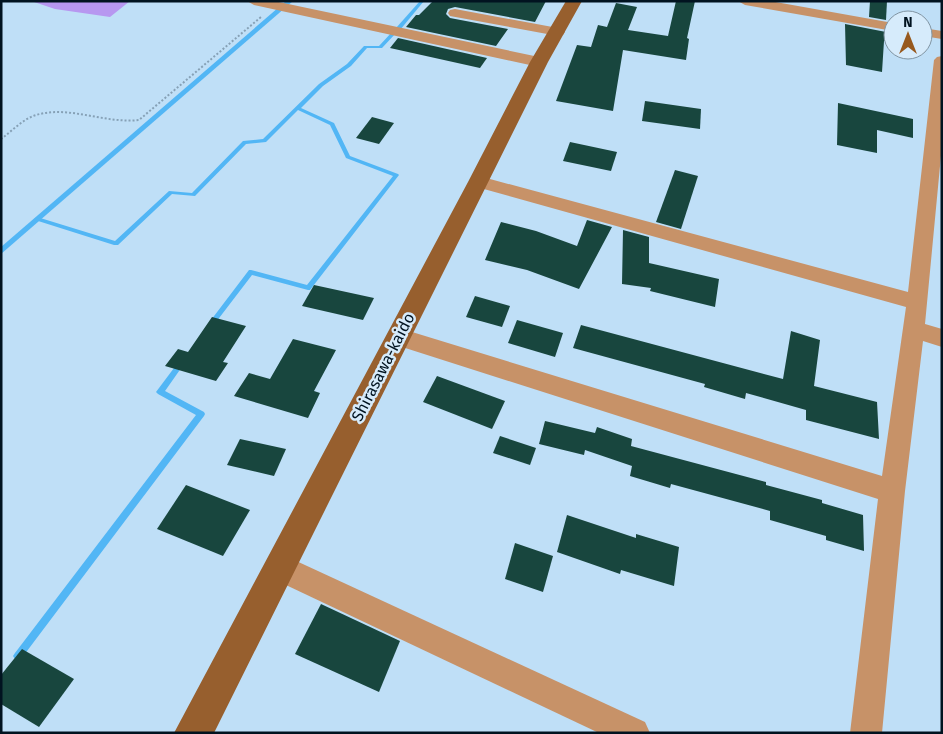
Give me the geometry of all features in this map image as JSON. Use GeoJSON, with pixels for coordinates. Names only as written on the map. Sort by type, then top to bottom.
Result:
{"type":"FeatureCollection","features":[{"type":"Feature","properties":{"kind":"main road","name":"Shirasawa-kaido"},"geometry":{"type":"LineString","coordinates":[[193,733],[479,182],[539,62],[558,32],[574,1]]}},
{"type":"Feature","properties":{"kind":"street"},"geometry":{"type":"LineString","coordinates":[[254,1],[539,62]]}},
{"type":"Feature","properties":{"kind":"street"},"geometry":{"type":"LineString","coordinates":[[745,1],[883,25]]}},
{"type":"Feature","properties":{"kind":"street"},"geometry":{"type":"LineString","coordinates":[[455,13],[558,32]]}},
{"type":"Feature","properties":{"kind":"street"},"geometry":{"type":"LineString","coordinates":[[866,733],[892,491],[914,330],[942,60]]}},
{"type":"Feature","properties":{"kind":"street"},"geometry":{"type":"LineString","coordinates":[[479,182],[916,302]]}},
{"type":"Feature","properties":{"kind":"street"},"geometry":{"type":"LineString","coordinates":[[914,330],[942,338]]}},
{"type":"Feature","properties":{"kind":"street"},"geometry":{"type":"LineString","coordinates":[[399,337],[892,491]]}},
{"type":"Feature","properties":{"kind":"street"},"geometry":{"type":"LineString","coordinates":[[279,567],[634,733]]}},
{"type":"Feature","properties":{"kind":"path"},"geometry":{"type":"LineString","coordinates":[[1,139],[35,115],[59,113],[126,123],[139,120],[275,5]]}},
{"type":"Feature","properties":{"kind":"shaded area"},"geometry":{"type":"Polygon","coordinates":[[[31,1],[130,1],[110,17],[55,9],[31,1]]]}},
{"type":"Feature","properties":{"kind":"water"},"geometry":{"type":"Polygon","coordinates":[[[286,1],[293,1],[1,254],[1,247],[286,1]]]}},
{"type":"Feature","properties":{"kind":"building"},"geometry":{"type":"Polygon","coordinates":[[[433,1],[546,1],[535,22],[455,7],[448,9],[446,14],[450,18],[508,29],[496,46],[406,27],[416,15],[419,15],[433,1]]]}},
{"type":"Feature","properties":{"kind":"building"},"geometry":{"type":"Polygon","coordinates":[[[676,1],[695,1],[687,38],[689,39],[686,60],[623,50],[613,111],[556,101],[577,45],[591,47],[598,25],[607,27],[616,3],[637,7],[628,30],[668,36],[676,1]]]}},
{"type":"Feature","properties":{"kind":"building"},"geometry":{"type":"Polygon","coordinates":[[[870,1],[887,1],[887,10],[883,10],[883,19],[869,17],[870,1]]]}},
{"type":"Feature","properties":{"kind":"building"},"geometry":{"type":"Polygon","coordinates":[[[845,24],[883,31],[882,72],[846,65],[845,24]]]}},
{"type":"Feature","properties":{"kind":"building"},"geometry":{"type":"Polygon","coordinates":[[[398,38],[487,58],[480,68],[390,48],[398,38]]]}},
{"type":"Feature","properties":{"kind":"building"},"geometry":{"type":"Polygon","coordinates":[[[645,101],[701,109],[700,129],[642,121],[645,101]]]}},
{"type":"Feature","properties":{"kind":"building"},"geometry":{"type":"Polygon","coordinates":[[[838,103],[913,119],[913,138],[877,130],[877,153],[837,145],[838,103]]]}},
{"type":"Feature","properties":{"kind":"building"},"geometry":{"type":"Polygon","coordinates":[[[372,117],[394,123],[379,144],[356,138],[372,117]]]}},
{"type":"Feature","properties":{"kind":"building"},"geometry":{"type":"Polygon","coordinates":[[[570,142],[617,152],[611,171],[563,161],[570,142]]]}},
{"type":"Feature","properties":{"kind":"building"},"geometry":{"type":"Polygon","coordinates":[[[675,170],[698,176],[681,229],[656,222],[675,170]]]}},
{"type":"Feature","properties":{"kind":"building"},"geometry":{"type":"Polygon","coordinates":[[[587,220],[612,227],[579,289],[527,270],[485,260],[501,222],[536,231],[577,246],[587,220]]]}},
{"type":"Feature","properties":{"kind":"building"},"geometry":{"type":"Polygon","coordinates":[[[623,230],[649,237],[649,263],[719,279],[715,307],[650,291],[651,288],[622,284],[623,230]]]}},
{"type":"Feature","properties":{"kind":"building"},"geometry":{"type":"Polygon","coordinates":[[[314,285],[374,298],[363,320],[302,306],[314,285]]]}},
{"type":"Feature","properties":{"kind":"building"},"geometry":{"type":"Polygon","coordinates":[[[475,296],[510,306],[502,327],[466,317],[475,296]]]}},
{"type":"Feature","properties":{"kind":"building"},"geometry":{"type":"Polygon","coordinates":[[[212,317],[246,326],[223,362],[228,363],[216,381],[165,366],[178,349],[188,352],[212,317]]]}},
{"type":"Feature","properties":{"kind":"building"},"geometry":{"type":"Polygon","coordinates":[[[517,320],[563,333],[555,357],[508,343],[517,320]]]}},
{"type":"Feature","properties":{"kind":"building"},"geometry":{"type":"Polygon","coordinates":[[[581,325],[783,379],[791,331],[820,340],[814,386],[877,402],[879,439],[806,420],[806,410],[746,393],[745,399],[704,387],[705,384],[573,348],[581,325]]]}},
{"type":"Feature","properties":{"kind":"building"},"geometry":{"type":"Polygon","coordinates":[[[293,339],[336,350],[314,391],[320,393],[308,418],[234,396],[249,373],[270,379],[293,339]]]}},
{"type":"Feature","properties":{"kind":"building"},"geometry":{"type":"Polygon","coordinates":[[[437,376],[505,401],[492,429],[423,402],[437,376]]]}},
{"type":"Feature","properties":{"kind":"building"},"geometry":{"type":"Polygon","coordinates":[[[545,421],[595,433],[597,427],[632,439],[631,446],[766,482],[766,485],[822,500],[822,503],[863,515],[864,551],[826,540],[826,536],[770,520],[770,511],[671,484],[670,488],[630,476],[632,466],[585,450],[584,455],[539,444],[545,421]]]}},
{"type":"Feature","properties":{"kind":"building"},"geometry":{"type":"Polygon","coordinates":[[[500,436],[536,448],[530,465],[493,453],[500,436]]]}},
{"type":"Feature","properties":{"kind":"building"},"geometry":{"type":"Polygon","coordinates":[[[240,439],[286,449],[274,476],[227,465],[240,439]]]}},
{"type":"Feature","properties":{"kind":"building"},"geometry":{"type":"Polygon","coordinates":[[[186,485],[250,510],[223,556],[157,529],[186,485]]]}},
{"type":"Feature","properties":{"kind":"building"},"geometry":{"type":"Polygon","coordinates":[[[567,515],[636,538],[636,534],[679,547],[674,586],[621,570],[620,574],[557,552],[567,515]]]}},
{"type":"Feature","properties":{"kind":"building"},"geometry":{"type":"Polygon","coordinates":[[[515,543],[553,556],[543,592],[505,579],[515,543]]]}},
{"type":"Feature","properties":{"kind":"building"},"geometry":{"type":"Polygon","coordinates":[[[321,604],[400,641],[379,692],[295,654],[321,604]]]}},
{"type":"Feature","properties":{"kind":"building"},"geometry":{"type":"Polygon","coordinates":[[[22,649],[74,679],[39,727],[1,704],[1,675],[22,649]]]}},
{"type":"Feature","properties":{"kind":"waterway"},"geometry":{"type":"LineString","coordinates":[[398,29],[422,1]]}},
{"type":"Feature","properties":{"kind":"waterway"},"geometry":{"type":"LineString","coordinates":[[297,108],[321,85],[349,65],[366,47],[380,47],[394,33]]}},
{"type":"Feature","properties":{"kind":"waterway"},"geometry":{"type":"LineString","coordinates":[[37,219],[116,243],[171,192],[193,195],[245,142],[264,141],[297,108]]}},
{"type":"Feature","properties":{"kind":"waterway"},"geometry":{"type":"LineString","coordinates":[[211,324],[251,272],[308,288],[396,175],[348,157],[332,124],[297,108]]}},
{"type":"Feature","properties":{"kind":"waterway"},"geometry":{"type":"LineString","coordinates":[[18,656],[201,414],[160,392],[182,362]]}}]}
